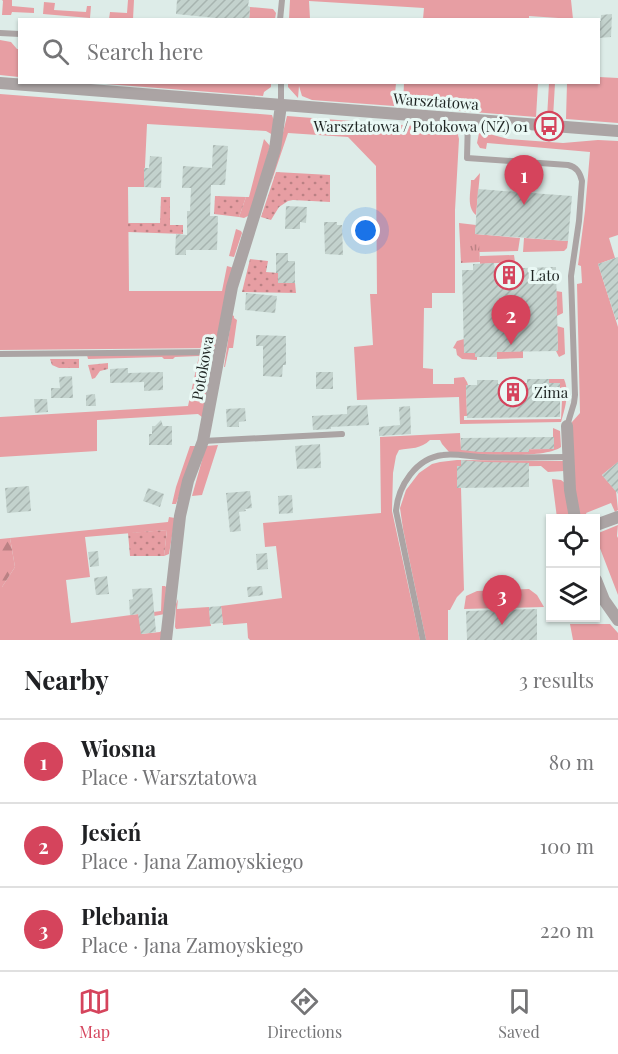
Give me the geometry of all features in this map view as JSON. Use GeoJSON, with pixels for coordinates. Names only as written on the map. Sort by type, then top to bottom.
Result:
{"type":"FeatureCollection","features":[{"type":"Feature","properties":{"kind":"street","name":"Warsztatowa"},"geometry":{"type":"LineString","coordinates":[[0,83],[618,130]]}},
{"type":"Feature","properties":{"kind":"street","name":"Potokowa"},"geometry":{"type":"LineString","coordinates":[[166,640],[180,516],[188,481],[203,441],[232,287],[275,149],[281,105]]}},
{"type":"Feature","properties":{"kind":"street"},"geometry":{"type":"LineString","coordinates":[[567,426],[570,490],[574,514]]}},
{"type":"Feature","properties":{"kind":"street"},"geometry":{"type":"LineString","coordinates":[[600,524],[618,517]]}},
{"type":"Feature","properties":{"kind":"street"},"geometry":{"type":"LineString","coordinates":[[600,590],[618,620]]}},
{"type":"Feature","properties":{"kind":"lane"},"geometry":{"type":"LineString","coordinates":[[280,18],[282,0]]}},
{"type":"Feature","properties":{"kind":"lane"},"geometry":{"type":"LineString","coordinates":[[0,33],[18,34]]}},
{"type":"Feature","properties":{"kind":"lane"},"geometry":{"type":"LineString","coordinates":[[281,84],[281,105]]}},
{"type":"Feature","properties":{"kind":"lane"},"geometry":{"type":"LineString","coordinates":[[468,119],[467,158],[568,165],[576,169],[581,177],[580,215],[571,276],[575,395],[567,426]]}},
{"type":"Feature","properties":{"kind":"lane"},"geometry":{"type":"LineString","coordinates":[[0,354],[221,352]]}},
{"type":"Feature","properties":{"kind":"lane"},"geometry":{"type":"LineString","coordinates":[[203,441],[342,435]]}},
{"type":"Feature","properties":{"kind":"lane"},"geometry":{"type":"LineString","coordinates":[[423,640],[396,511],[397,501],[406,480],[418,466],[427,460],[444,455],[481,458],[568,457]]}},
{"type":"Feature","properties":{"kind":"green space"},"geometry":{"type":"Polygon","coordinates":[[[2,0],[12,0],[12,6],[34,8],[34,13],[12,12],[11,15],[2,15],[2,0]]]}},
{"type":"Feature","properties":{"kind":"green space"},"geometry":{"type":"Polygon","coordinates":[[[128,0],[134,0],[133,18],[109,18],[110,12],[127,13],[128,0]]]}},
{"type":"Feature","properties":{"kind":"green space"},"geometry":{"type":"Polygon","coordinates":[[[290,0],[571,0],[573,18],[529,16],[529,18],[423,18],[424,8],[309,1],[310,18],[289,18],[290,0]]]}},
{"type":"Feature","properties":{"kind":"green space"},"geometry":{"type":"Polygon","coordinates":[[[44,2],[55,3],[54,10],[86,12],[87,6],[91,6],[90,18],[43,14],[44,2]]]}},
{"type":"Feature","properties":{"kind":"green space"},"geometry":{"type":"Polygon","coordinates":[[[250,7],[273,9],[276,13],[275,18],[249,18],[250,7]]]}},
{"type":"Feature","properties":{"kind":"green space"},"geometry":{"type":"Polygon","coordinates":[[[0,40],[11,42],[18,49],[18,77],[0,75],[0,40]]]}},
{"type":"Feature","properties":{"kind":"green space"},"geometry":{"type":"Polygon","coordinates":[[[600,77],[618,78],[618,123],[566,119],[567,84],[600,84],[600,77]]]}},
{"type":"Feature","properties":{"kind":"green space"},"geometry":{"type":"Polygon","coordinates":[[[106,84],[271,84],[263,96],[106,84]]]}},
{"type":"Feature","properties":{"kind":"green space"},"geometry":{"type":"Polygon","coordinates":[[[288,84],[396,84],[394,106],[312,100],[302,96],[299,86],[298,98],[288,84]]]}},
{"type":"Feature","properties":{"kind":"green space"},"geometry":{"type":"Polygon","coordinates":[[[404,84],[538,84],[536,117],[449,110],[449,104],[417,102],[416,108],[403,106],[404,84]]]}},
{"type":"Feature","properties":{"kind":"green space"},"geometry":{"type":"Polygon","coordinates":[[[549,84],[555,84],[553,118],[547,118],[549,84]]]}},
{"type":"Feature","properties":{"kind":"green space"},"geometry":{"type":"Polygon","coordinates":[[[0,94],[272,115],[273,135],[266,131],[147,124],[144,187],[128,187],[129,291],[222,291],[227,266],[234,268],[217,348],[0,350],[0,94]]]}},
{"type":"Feature","properties":{"kind":"green space"},"geometry":{"type":"Polygon","coordinates":[[[287,116],[457,131],[459,139],[455,210],[455,293],[432,293],[432,308],[424,308],[423,368],[433,369],[433,384],[454,384],[454,378],[464,377],[468,385],[466,385],[467,416],[464,416],[464,420],[561,419],[560,383],[549,383],[549,379],[564,379],[567,395],[561,422],[460,424],[459,397],[357,400],[354,347],[373,345],[370,294],[377,294],[376,166],[348,137],[288,133],[270,186],[287,116]]]}},
{"type":"Feature","properties":{"kind":"green space"},"geometry":{"type":"Polygon","coordinates":[[[479,133],[508,139],[563,143],[618,141],[618,235],[609,238],[615,258],[598,264],[618,327],[618,462],[602,475],[616,491],[618,510],[615,512],[611,503],[586,514],[579,514],[573,474],[572,422],[580,413],[577,284],[582,283],[581,266],[578,265],[590,152],[487,143],[486,149],[480,148],[477,143],[479,133]]]}},
{"type":"Feature","properties":{"kind":"green space"},"geometry":{"type":"Polygon","coordinates":[[[264,139],[270,146],[250,215],[244,218],[239,217],[246,197],[249,197],[264,139]]]}},
{"type":"Feature","properties":{"kind":"green space"},"geometry":{"type":"Polygon","coordinates":[[[276,172],[330,175],[330,202],[288,201],[279,207],[271,220],[261,217],[276,172]]]}},
{"type":"Feature","properties":{"kind":"green space"},"geometry":{"type":"Polygon","coordinates":[[[480,173],[476,215],[470,204],[471,180],[474,180],[480,173]]]}},
{"type":"Feature","properties":{"kind":"green space"},"geometry":{"type":"Polygon","coordinates":[[[215,196],[246,197],[239,217],[214,214],[215,196]]]}},
{"type":"Feature","properties":{"kind":"green space"},"geometry":{"type":"Polygon","coordinates":[[[161,197],[170,197],[170,225],[183,225],[183,234],[128,232],[128,223],[160,223],[161,197]]]}},
{"type":"Feature","properties":{"kind":"green space"},"geometry":{"type":"Polygon","coordinates":[[[459,223],[476,225],[475,234],[520,238],[518,251],[479,252],[479,243],[460,243],[459,223]]]}},
{"type":"Feature","properties":{"kind":"green space"},"geometry":{"type":"Polygon","coordinates":[[[236,229],[242,233],[234,257],[229,256],[236,229]]]}},
{"type":"Feature","properties":{"kind":"green space"},"geometry":{"type":"Polygon","coordinates":[[[524,238],[568,241],[567,248],[564,251],[523,252],[524,238]]]}},
{"type":"Feature","properties":{"kind":"green space"},"geometry":{"type":"Polygon","coordinates":[[[479,242],[480,262],[461,263],[460,243],[479,242]]]}},
{"type":"Feature","properties":{"kind":"green space"},"geometry":{"type":"Polygon","coordinates":[[[514,255],[515,262],[480,264],[480,256],[514,255]]]}},
{"type":"Feature","properties":{"kind":"green space"},"geometry":{"type":"Polygon","coordinates":[[[250,259],[268,261],[266,272],[278,273],[278,283],[295,283],[296,293],[242,292],[250,259]]]}},
{"type":"Feature","properties":{"kind":"green space"},"geometry":{"type":"Polygon","coordinates":[[[556,291],[562,292],[563,313],[557,316],[556,291]]]}},
{"type":"Feature","properties":{"kind":"green space"},"geometry":{"type":"Polygon","coordinates":[[[232,315],[237,320],[233,348],[229,348],[224,367],[232,315]]]}},
{"type":"Feature","properties":{"kind":"green space"},"geometry":{"type":"Polygon","coordinates":[[[557,326],[564,328],[565,354],[559,357],[556,351],[558,350],[557,326]]]}},
{"type":"Feature","properties":{"kind":"green space"},"geometry":{"type":"Polygon","coordinates":[[[464,339],[475,353],[477,360],[462,359],[457,355],[456,349],[453,348],[457,341],[464,339]]]}},
{"type":"Feature","properties":{"kind":"green space"},"geometry":{"type":"Polygon","coordinates":[[[523,351],[523,358],[497,359],[497,352],[523,351]]]}},
{"type":"Feature","properties":{"kind":"green space"},"geometry":{"type":"Polygon","coordinates":[[[87,355],[204,355],[211,358],[206,385],[210,386],[202,417],[198,414],[97,420],[97,451],[0,457],[0,417],[188,406],[199,356],[173,359],[162,357],[88,359],[87,355]]]}},
{"type":"Feature","properties":{"kind":"green space"},"geometry":{"type":"Polygon","coordinates":[[[50,359],[79,359],[79,368],[59,368],[52,365],[50,359]]]}},
{"type":"Feature","properties":{"kind":"green space"},"geometry":{"type":"Polygon","coordinates":[[[108,363],[108,369],[100,371],[92,379],[88,365],[108,363]]]}},
{"type":"Feature","properties":{"kind":"green space"},"geometry":{"type":"Polygon","coordinates":[[[553,428],[560,431],[561,447],[539,454],[449,452],[440,440],[430,440],[419,447],[399,450],[393,473],[392,511],[420,640],[250,640],[247,623],[223,625],[221,606],[282,598],[276,546],[265,547],[263,523],[381,513],[380,437],[460,433],[461,450],[553,449],[553,428]]]}},
{"type":"Feature","properties":{"kind":"green space"},"geometry":{"type":"Polygon","coordinates":[[[218,445],[202,495],[192,496],[206,446],[218,445]]]}},
{"type":"Feature","properties":{"kind":"green space"},"geometry":{"type":"Polygon","coordinates":[[[190,446],[197,446],[176,504],[172,504],[176,487],[190,446]]]}},
{"type":"Feature","properties":{"kind":"green space"},"geometry":{"type":"Polygon","coordinates":[[[457,460],[564,461],[564,471],[548,472],[541,466],[457,467],[457,488],[461,488],[464,590],[448,610],[448,640],[426,640],[400,508],[406,490],[419,473],[432,464],[457,460]]]}},
{"type":"Feature","properties":{"kind":"green space"},"geometry":{"type":"Polygon","coordinates":[[[552,479],[565,483],[570,514],[556,514],[552,479]]]}},
{"type":"Feature","properties":{"kind":"green space"},"geometry":{"type":"Polygon","coordinates":[[[169,517],[175,518],[169,554],[164,556],[167,530],[85,537],[90,577],[66,580],[71,623],[161,611],[162,586],[165,586],[165,614],[154,616],[141,634],[160,632],[163,629],[161,640],[0,640],[0,587],[15,567],[10,538],[168,522],[169,517]]]}},
{"type":"Feature","properties":{"kind":"green space"},"geometry":{"type":"Polygon","coordinates":[[[618,525],[618,595],[600,548],[600,532],[618,525]]]}},
{"type":"Feature","properties":{"kind":"green space"},"geometry":{"type":"Polygon","coordinates":[[[167,530],[164,556],[130,556],[128,533],[167,530]]]}},
{"type":"Feature","properties":{"kind":"green space"},"geometry":{"type":"Polygon","coordinates":[[[10,538],[15,567],[0,587],[0,539],[10,538]]]}},
{"type":"Feature","properties":{"kind":"green space"},"geometry":{"type":"Polygon","coordinates":[[[529,589],[537,595],[544,607],[464,609],[466,596],[477,591],[529,589]]]}},
{"type":"Feature","properties":{"kind":"green space"},"geometry":{"type":"Polygon","coordinates":[[[178,599],[177,609],[209,607],[211,626],[176,629],[176,604],[178,599]]]}},
{"type":"Feature","properties":{"kind":"green space"},"geometry":{"type":"Polygon","coordinates":[[[570,624],[610,624],[618,633],[618,640],[573,640],[570,624]]]}},
{"type":"Feature","properties":{"kind":"building"},"geometry":{"type":"Polygon","coordinates":[[[177,0],[249,0],[248,6],[250,7],[249,18],[216,18],[176,14],[177,0]]]}},
{"type":"Feature","properties":{"kind":"building"},"geometry":{"type":"Polygon","coordinates":[[[612,14],[611,37],[600,38],[601,15],[612,14]]]}},
{"type":"Feature","properties":{"kind":"building"},"geometry":{"type":"Polygon","coordinates":[[[213,145],[228,146],[225,185],[211,185],[210,216],[218,216],[217,250],[186,250],[186,255],[175,255],[176,234],[187,235],[187,211],[190,211],[191,188],[182,188],[183,166],[212,168],[213,145]]]}},
{"type":"Feature","properties":{"kind":"building"},"geometry":{"type":"Polygon","coordinates":[[[150,156],[162,157],[161,188],[144,187],[144,168],[149,168],[150,156]]]}},
{"type":"Feature","properties":{"kind":"building"},"geometry":{"type":"Polygon","coordinates":[[[478,189],[572,196],[568,241],[475,234],[478,189]]]}},
{"type":"Feature","properties":{"kind":"building"},"geometry":{"type":"Polygon","coordinates":[[[286,206],[307,207],[306,223],[300,222],[300,229],[285,229],[286,206]]]}},
{"type":"Feature","properties":{"kind":"building"},"geometry":{"type":"Polygon","coordinates":[[[324,222],[337,222],[337,225],[342,225],[343,255],[325,254],[324,222]]]}},
{"type":"Feature","properties":{"kind":"building"},"geometry":{"type":"Polygon","coordinates":[[[276,253],[288,253],[288,261],[295,261],[295,283],[278,283],[276,253]]]}},
{"type":"Feature","properties":{"kind":"building"},"geometry":{"type":"Polygon","coordinates":[[[618,257],[618,319],[616,320],[598,264],[618,257]]]}},
{"type":"Feature","properties":{"kind":"building"},"geometry":{"type":"Polygon","coordinates":[[[494,263],[495,269],[556,267],[558,351],[497,352],[497,357],[475,357],[475,353],[464,353],[462,270],[473,270],[473,264],[494,263]]]}},
{"type":"Feature","properties":{"kind":"building"},"geometry":{"type":"Polygon","coordinates":[[[246,293],[277,296],[275,313],[245,310],[246,293]]]}},
{"type":"Feature","properties":{"kind":"building"},"geometry":{"type":"Polygon","coordinates":[[[256,335],[286,336],[286,365],[283,365],[282,377],[263,376],[263,346],[256,346],[256,335]]]}},
{"type":"Feature","properties":{"kind":"building"},"geometry":{"type":"Polygon","coordinates":[[[128,368],[128,373],[163,372],[163,390],[144,391],[144,382],[110,383],[110,369],[128,368]]]}},
{"type":"Feature","properties":{"kind":"building"},"geometry":{"type":"Polygon","coordinates":[[[316,372],[333,372],[333,389],[316,389],[316,372]]]}},
{"type":"Feature","properties":{"kind":"building"},"geometry":{"type":"Polygon","coordinates":[[[72,376],[73,398],[51,398],[51,388],[60,388],[59,377],[72,376]]]}},
{"type":"Feature","properties":{"kind":"building","name":"Zima"},"geometry":{"type":"Polygon","coordinates":[[[527,379],[549,379],[549,383],[560,383],[560,417],[467,418],[466,385],[477,385],[477,380],[498,380],[498,384],[527,383],[527,379]]]}},
{"type":"Feature","properties":{"kind":"building"},"geometry":{"type":"Polygon","coordinates":[[[95,394],[96,406],[86,406],[86,395],[95,394]]]}},
{"type":"Feature","properties":{"kind":"building"},"geometry":{"type":"Polygon","coordinates":[[[34,399],[47,399],[48,412],[35,413],[34,399]]]}},
{"type":"Feature","properties":{"kind":"building"},"geometry":{"type":"Polygon","coordinates":[[[367,405],[369,425],[313,430],[312,416],[347,414],[347,406],[367,405]]]}},
{"type":"Feature","properties":{"kind":"building"},"geometry":{"type":"Polygon","coordinates":[[[410,406],[411,434],[379,436],[379,427],[400,425],[399,407],[410,406]]]}},
{"type":"Feature","properties":{"kind":"building"},"geometry":{"type":"Polygon","coordinates":[[[245,408],[246,421],[239,422],[239,427],[227,427],[226,409],[245,408]]]}},
{"type":"Feature","properties":{"kind":"building"},"geometry":{"type":"Polygon","coordinates":[[[161,420],[163,426],[172,426],[172,445],[149,445],[152,426],[161,420]]]}},
{"type":"Feature","properties":{"kind":"building"},"geometry":{"type":"Polygon","coordinates":[[[554,437],[554,449],[529,449],[529,452],[461,450],[461,438],[554,437]]]}},
{"type":"Feature","properties":{"kind":"building"},"geometry":{"type":"Polygon","coordinates":[[[320,444],[321,468],[297,469],[295,446],[320,444]]]}},
{"type":"Feature","properties":{"kind":"building"},"geometry":{"type":"Polygon","coordinates":[[[461,460],[529,463],[529,487],[457,488],[457,466],[461,466],[461,460]]]}},
{"type":"Feature","properties":{"kind":"building"},"geometry":{"type":"Polygon","coordinates":[[[618,462],[618,494],[602,475],[618,462]]]}},
{"type":"Feature","properties":{"kind":"building"},"geometry":{"type":"Polygon","coordinates":[[[29,486],[31,511],[7,513],[5,488],[29,486]]]}},
{"type":"Feature","properties":{"kind":"building"},"geometry":{"type":"Polygon","coordinates":[[[148,488],[164,494],[160,507],[143,501],[148,488]]]}},
{"type":"Feature","properties":{"kind":"building"},"geometry":{"type":"Polygon","coordinates":[[[250,491],[252,508],[239,512],[241,531],[230,532],[226,493],[250,491]]]}},
{"type":"Feature","properties":{"kind":"building"},"geometry":{"type":"Polygon","coordinates":[[[292,495],[293,513],[279,514],[278,496],[292,495]]]}},
{"type":"Feature","properties":{"kind":"building"},"geometry":{"type":"Polygon","coordinates":[[[98,551],[99,566],[90,567],[88,552],[98,551]]]}},
{"type":"Feature","properties":{"kind":"building"},"geometry":{"type":"Polygon","coordinates":[[[267,553],[268,569],[257,570],[256,554],[267,553]]]}},
{"type":"Feature","properties":{"kind":"building"},"geometry":{"type":"Polygon","coordinates":[[[107,576],[109,594],[96,595],[94,578],[107,576]]]}},
{"type":"Feature","properties":{"kind":"building"},"geometry":{"type":"Polygon","coordinates":[[[262,586],[263,595],[248,597],[247,587],[262,586]]]}},
{"type":"Feature","properties":{"kind":"building"},"geometry":{"type":"Polygon","coordinates":[[[152,588],[156,632],[141,634],[138,614],[130,615],[129,600],[133,599],[132,589],[152,588]]]}},
{"type":"Feature","properties":{"kind":"building"},"geometry":{"type":"Polygon","coordinates":[[[221,606],[223,623],[210,624],[209,607],[221,606]]]}},
{"type":"Feature","properties":{"kind":"building"},"geometry":{"type":"Polygon","coordinates":[[[537,609],[537,640],[467,640],[466,611],[537,609]]]}},
{"type":"Feature","properties":{"kind":"place","name":"Warsztatowa / Potokowa (NŻ) 01"},"geometry":{"type":"Point","coordinates":[549,126]}},
{"type":"Feature","properties":{"kind":"place","name":"Wiosna"},"geometry":{"type":"Point","coordinates":[524,205]}},
{"type":"Feature","properties":{"kind":"place","name":"Lato"},"geometry":{"type":"Point","coordinates":[509,275]}},
{"type":"Feature","properties":{"kind":"place","name":"Jesień"},"geometry":{"type":"Point","coordinates":[511,345]}},
{"type":"Feature","properties":{"kind":"place","name":"Zima"},"geometry":{"type":"Point","coordinates":[513,392]}},
{"type":"Feature","properties":{"kind":"place","name":"Plebania"},"geometry":{"type":"Point","coordinates":[502,625]}}]}
